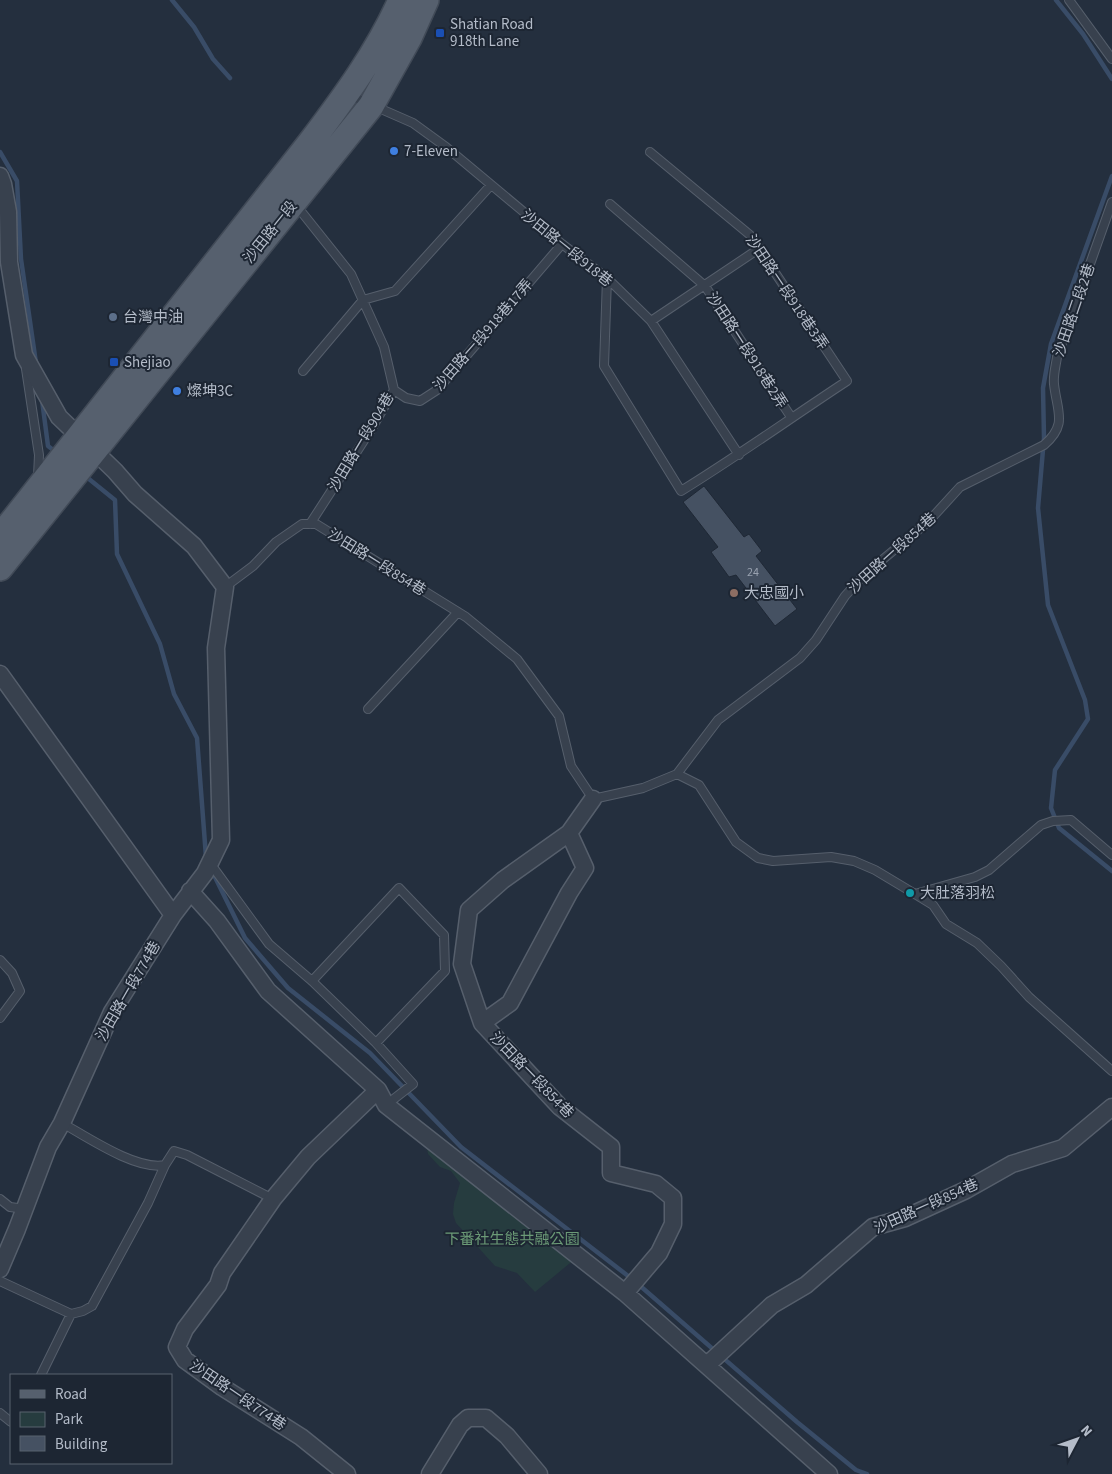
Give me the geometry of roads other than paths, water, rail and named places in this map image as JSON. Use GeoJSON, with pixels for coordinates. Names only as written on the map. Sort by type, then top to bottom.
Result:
{"type":"FeatureCollection","features":[{"type":"Feature","properties":{"kind":"main road","name":"沙田路一段"},"geometry":{"type":"LineString","coordinates":[[87,444],[220,260],[347,94],[391,22],[401,0]]}},
{"type":"Feature","properties":{"kind":"main road","name":"沙田路一段"},"geometry":{"type":"LineString","coordinates":[[87,444],[294,202],[371,106],[409,38],[426,0]]}},
{"type":"Feature","properties":{"kind":"main road"},"geometry":{"type":"LineString","coordinates":[[0,568],[61,476],[87,444]]}},
{"type":"Feature","properties":{"kind":"main road"},"geometry":{"type":"LineString","coordinates":[[0,536],[36,492],[61,476]]}},
{"type":"Feature","properties":{"kind":"street"},"geometry":{"type":"LineString","coordinates":[[0,176],[8,212],[9,262],[24,355],[59,417],[135,494],[194,546],[225,587],[216,648],[221,840],[205,873],[190,891],[217,921],[268,991],[378,1090],[386,1105],[625,1292],[830,1474]]}},
{"type":"Feature","properties":{"kind":"street"},"geometry":{"type":"LineString","coordinates":[[0,674],[172,915]]}},
{"type":"Feature","properties":{"kind":"street","name":"沙田路一段854巷"},"geometry":{"type":"LineString","coordinates":[[593,799],[569,833],[503,880],[469,910],[462,964],[482,1023],[560,1107],[611,1147],[611,1173],[656,1184],[673,1198],[673,1224],[659,1253],[625,1292]]}},
{"type":"Feature","properties":{"kind":"street","name":"沙田路一段854巷"},"geometry":{"type":"LineString","coordinates":[[482,1023],[510,1003],[569,893],[585,868],[569,833]]}},
{"type":"Feature","properties":{"kind":"street","name":"沙田路一段774巷"},"geometry":{"type":"LineString","coordinates":[[0,1268],[48,1147],[62,1124],[112,1012],[172,915],[190,891]]}},
{"type":"Feature","properties":{"kind":"street","name":"沙田路一段774巷"},"geometry":{"type":"LineString","coordinates":[[347,1474],[300,1437],[222,1387],[185,1360],[177,1346],[185,1329],[218,1285],[222,1273],[273,1199],[308,1157],[378,1090]]}},
{"type":"Feature","properties":{"kind":"street","name":"沙田路一段854巷"},"geometry":{"type":"LineString","coordinates":[[707,1365],[772,1305],[806,1284],[873,1227],[905,1218],[966,1190],[1012,1164],[1063,1148],[1112,1107]]}},
{"type":"Feature","properties":{"kind":"street"},"geometry":{"type":"LineString","coordinates":[[430,1474],[460,1425],[468,1418],[486,1418],[507,1436],[539,1474]]}},
{"type":"Feature","properties":{"kind":"lane"},"geometry":{"type":"LineString","coordinates":[[1069,0],[1112,59]]}},
{"type":"Feature","properties":{"kind":"lane","name":"沙田路一段918巷"},"geometry":{"type":"LineString","coordinates":[[347,94],[412,123],[446,147],[562,244],[607,278],[650,321],[740,454]]}},
{"type":"Feature","properties":{"kind":"lane","name":"沙田路一段918巷3弄"},"geometry":{"type":"LineString","coordinates":[[650,152],[750,234],[847,380],[791,417]]}},
{"type":"Feature","properties":{"kind":"lane"},"geometry":{"type":"LineString","coordinates":[[304,372],[363,300],[395,291],[491,185]]}},
{"type":"Feature","properties":{"kind":"lane","name":"沙田路一段904巷"},"geometry":{"type":"LineString","coordinates":[[294,202],[351,274],[384,347],[394,390],[372,428],[310,524]]}},
{"type":"Feature","properties":{"kind":"lane","name":"沙田路二段2巷"},"geometry":{"type":"LineString","coordinates":[[1044,445],[1054,436],[1058,429],[1059,417],[1054,382],[1057,356],[1112,202]]}},
{"type":"Feature","properties":{"kind":"lane","name":"沙田路一段918巷2弄"},"geometry":{"type":"LineString","coordinates":[[610,204],[705,286],[791,417]]}},
{"type":"Feature","properties":{"kind":"lane","name":"沙田路一段918巷17弄"},"geometry":{"type":"LineString","coordinates":[[394,390],[406,398],[420,401],[437,390],[562,244]]}},
{"type":"Feature","properties":{"kind":"lane"},"geometry":{"type":"LineString","coordinates":[[650,321],[760,248]]}},
{"type":"Feature","properties":{"kind":"lane"},"geometry":{"type":"LineString","coordinates":[[607,278],[604,366],[681,491],[740,454],[791,417]]}},
{"type":"Feature","properties":{"kind":"lane"},"geometry":{"type":"LineString","coordinates":[[24,355],[39,455],[36,492]]}},
{"type":"Feature","properties":{"kind":"lane","name":"沙田路一段854巷"},"geometry":{"type":"LineString","coordinates":[[677,774],[718,720],[800,658],[816,640],[845,596],[864,575],[929,521],[960,487],[1044,445]]}},
{"type":"Feature","properties":{"kind":"lane","name":"沙田路一段854巷"},"geometry":{"type":"LineString","coordinates":[[225,587],[253,566],[276,542],[302,524],[316,524],[458,612],[517,658],[559,716],[571,766],[593,799]]}},
{"type":"Feature","properties":{"kind":"lane"},"geometry":{"type":"LineString","coordinates":[[368,709],[458,612]]}},
{"type":"Feature","properties":{"kind":"lane"},"geometry":{"type":"LineString","coordinates":[[593,799],[643,788],[677,774],[699,785],[736,842],[758,858],[773,861],[831,857],[854,861],[875,870],[933,905],[946,924],[977,943],[1029,997],[1112,1071]]}},
{"type":"Feature","properties":{"kind":"lane"},"geometry":{"type":"LineString","coordinates":[[915,894],[975,877],[989,870],[1041,825],[1053,821],[1071,820],[1112,855]]}},
{"type":"Feature","properties":{"kind":"lane"},"geometry":{"type":"LineString","coordinates":[[210,863],[269,944],[312,981],[376,1043],[413,1084],[386,1105]]}},
{"type":"Feature","properties":{"kind":"lane"},"geometry":{"type":"LineString","coordinates":[[312,981],[399,888],[444,935],[445,970],[376,1043]]}},
{"type":"Feature","properties":{"kind":"lane"},"geometry":{"type":"LineString","coordinates":[[0,960],[12,972],[20,992],[0,1018]]}},
{"type":"Feature","properties":{"kind":"lane"},"geometry":{"type":"LineString","coordinates":[[62,1124],[119,1155],[156,1167],[165,1165]]}},
{"type":"Feature","properties":{"kind":"lane"},"geometry":{"type":"LineString","coordinates":[[0,1281],[71,1314],[92,1306],[174,1151],[186,1155],[273,1199]]}},
{"type":"Feature","properties":{"kind":"lane"},"geometry":{"type":"LineString","coordinates":[[0,1199],[10,1206],[24,1209]]}},
{"type":"Feature","properties":{"kind":"lane"},"geometry":{"type":"LineString","coordinates":[[41,1374],[71,1314]]}},
{"type":"Feature","properties":{"kind":"lane"},"geometry":{"type":"LineString","coordinates":[[0,1413],[10,1421]]}},
{"type":"Feature","properties":{"kind":"waterway"},"geometry":{"type":"LineString","coordinates":[[172,0],[194,27],[213,59],[230,78]]}},
{"type":"Feature","properties":{"kind":"waterway"},"geometry":{"type":"LineString","coordinates":[[1056,0],[1083,34],[1112,79]]}},
{"type":"Feature","properties":{"kind":"waterway"},"geometry":{"type":"LineString","coordinates":[[0,152],[17,181],[21,259],[36,363]]}},
{"type":"Feature","properties":{"kind":"waterway"},"geometry":{"type":"LineString","coordinates":[[1112,176],[1051,344],[1043,388],[1044,438],[1038,508],[1048,605],[1085,700],[1088,719],[1055,770],[1051,808],[1059,828],[1112,871]]}},
{"type":"Feature","properties":{"kind":"waterway"},"geometry":{"type":"LineString","coordinates":[[42,400],[48,446],[57,453]]}},
{"type":"Feature","properties":{"kind":"waterway"},"geometry":{"type":"LineString","coordinates":[[84,475],[115,500],[117,554],[160,644],[174,694],[197,738],[206,857]]}},
{"type":"Feature","properties":{"kind":"waterway"},"geometry":{"type":"LineString","coordinates":[[212,871],[245,938],[288,988],[370,1053],[461,1147],[632,1279]]}},
{"type":"Feature","properties":{"kind":"waterway"},"geometry":{"type":"LineString","coordinates":[[638,1284],[797,1422],[856,1470],[867,1474]]}},
{"type":"Feature","properties":{"kind":"place","name":"Shatian Road 918th Lane"},"geometry":{"type":"Point","coordinates":[440,33]}},
{"type":"Feature","properties":{"kind":"place","name":"7-Eleven"},"geometry":{"type":"Point","coordinates":[394,151]}},
{"type":"Feature","properties":{"kind":"place","name":"台灣中油"},"geometry":{"type":"Point","coordinates":[113,317]}},
{"type":"Feature","properties":{"kind":"place","name":"Shejiao"},"geometry":{"type":"Point","coordinates":[114,362]}},
{"type":"Feature","properties":{"kind":"place","name":"燦坤3C"},"geometry":{"type":"Point","coordinates":[177,391]}},
{"type":"Feature","properties":{"kind":"place","name":"大忠國小"},"geometry":{"type":"Point","coordinates":[734,593]}},
{"type":"Feature","properties":{"kind":"place","name":"大肚落羽松"},"geometry":{"type":"Point","coordinates":[910,893]}},
{"type":"Feature","properties":{"kind":"park label","name":"下番社生態共融公園"},"geometry":{"type":"Point","coordinates":[512,1239]}}]}
